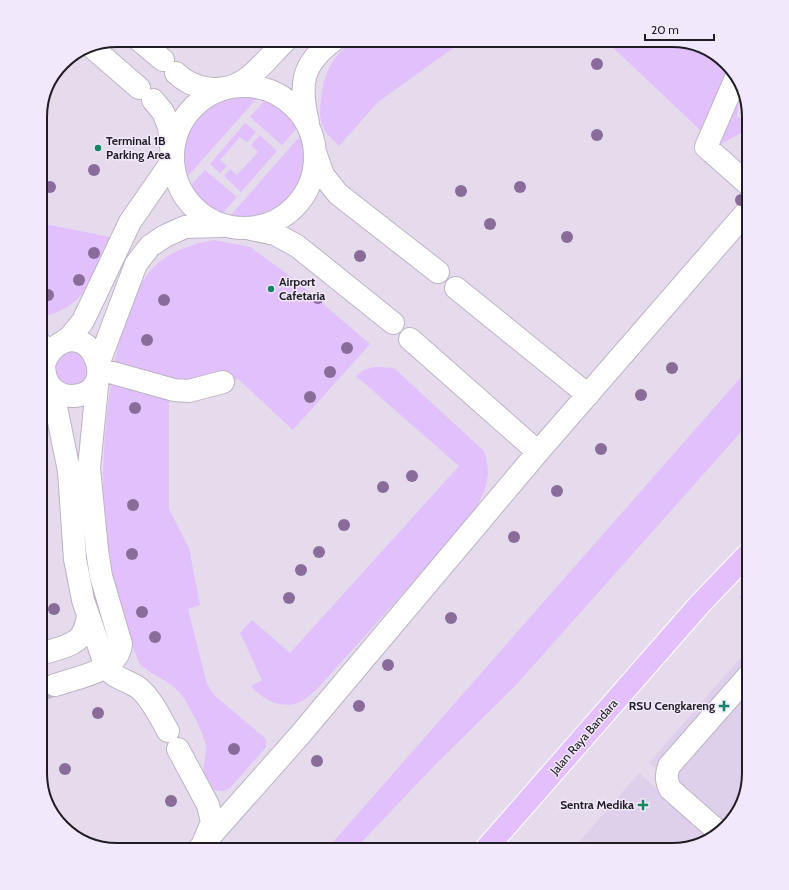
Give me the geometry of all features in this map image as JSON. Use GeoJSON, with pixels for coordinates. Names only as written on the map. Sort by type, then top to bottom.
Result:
{"type":"FeatureCollection","features":[{"type":"Feature","properties":{"kind":"main road","name":"Jalan Raya Bandara"},"geometry":{"type":"LineString","coordinates":[[491,843],[700,604],[742,560]]}},
{"type":"Feature","properties":{"kind":"lane"},"geometry":{"type":"LineString","coordinates":[[148,47],[182,79],[197,87],[213,90],[254,87],[277,95],[297,110],[310,130]]}},
{"type":"Feature","properties":{"kind":"lane"},"geometry":{"type":"LineString","coordinates":[[47,358],[70,337],[83,322],[130,222],[162,178],[172,156],[177,132],[189,112],[208,96],[241,83],[256,72],[279,47]]}},
{"type":"Feature","properties":{"kind":"lane"},"geometry":{"type":"LineString","coordinates":[[324,47],[318,51],[311,62],[304,83],[305,108],[322,175],[338,194],[438,272]]}},
{"type":"Feature","properties":{"kind":"lane"},"geometry":{"type":"LineString","coordinates":[[96,50],[146,94],[163,112],[169,127],[175,180],[187,201],[204,217],[226,226]]}},
{"type":"Feature","properties":{"kind":"lane"},"geometry":{"type":"LineString","coordinates":[[734,84],[706,147],[742,179]]}},
{"type":"Feature","properties":{"kind":"lane"},"geometry":{"type":"LineString","coordinates":[[249,228],[270,223],[290,212],[298,203],[304,195],[313,174],[315,152]]}},
{"type":"Feature","properties":{"kind":"lane"},"geometry":{"type":"LineString","coordinates":[[204,843],[299,736],[538,452],[742,217]]}},
{"type":"Feature","properties":{"kind":"lane"},"geometry":{"type":"LineString","coordinates":[[47,363],[55,391],[72,396],[80,395],[88,390],[94,384],[136,264],[150,246],[165,236],[185,227],[226,226],[249,228],[269,232],[285,239],[393,323]]}},
{"type":"Feature","properties":{"kind":"lane"},"geometry":{"type":"LineString","coordinates":[[456,288],[588,395]]}},
{"type":"Feature","properties":{"kind":"lane"},"geometry":{"type":"LineString","coordinates":[[410,339],[538,452]]}},
{"type":"Feature","properties":{"kind":"lane"},"geometry":{"type":"LineString","coordinates":[[47,358],[72,342],[84,344],[96,354],[99,369],[89,468],[101,576],[121,644],[117,658],[106,667],[55,685]]}},
{"type":"Feature","properties":{"kind":"lane"},"geometry":{"type":"LineString","coordinates":[[47,364],[69,471],[75,559],[82,600],[106,667],[113,675],[139,689],[148,698],[173,740],[208,805],[212,822],[202,843]]}},
{"type":"Feature","properties":{"kind":"lane"},"geometry":{"type":"LineString","coordinates":[[99,369],[174,390],[189,391],[223,382]]}},
{"type":"Feature","properties":{"kind":"lane"},"geometry":{"type":"LineString","coordinates":[[47,652],[71,644],[84,634],[87,627],[88,615]]}},
{"type":"Feature","properties":{"kind":"lane"},"geometry":{"type":"LineString","coordinates":[[715,829],[670,789],[666,781],[667,773],[669,766],[742,683]]}},
{"type":"Feature","properties":{"kind":"shaded area"},"geometry":{"type":"Polygon","coordinates":[[[345,47],[455,47],[378,102],[339,146],[324,130],[320,117],[320,111],[324,81],[330,67],[345,47]]]}},
{"type":"Feature","properties":{"kind":"shaded area"},"geometry":{"type":"Polygon","coordinates":[[[612,47],[677,47],[690,49],[703,54],[718,64],[728,74],[738,94],[739,99],[737,117],[742,118],[742,133],[717,146],[612,47]]]}},
{"type":"Feature","properties":{"kind":"shaded area"},"geometry":{"type":"Polygon","coordinates":[[[243,96],[257,98],[187,177],[183,162],[183,148],[187,135],[194,123],[215,104],[243,96]]]}},
{"type":"Feature","properties":{"kind":"shaded area"},"geometry":{"type":"Polygon","coordinates":[[[265,100],[284,111],[297,128],[282,145],[250,117],[265,100]]]}},
{"type":"Feature","properties":{"kind":"shaded area"},"geometry":{"type":"Polygon","coordinates":[[[245,123],[256,132],[247,143],[240,137],[220,160],[227,166],[220,173],[210,164],[245,123]]]}},
{"type":"Feature","properties":{"kind":"shaded area"},"geometry":{"type":"Polygon","coordinates":[[[260,135],[277,151],[241,192],[224,176],[230,169],[237,175],[258,152],[251,145],[260,135]]]}},
{"type":"Feature","properties":{"kind":"shaded area"},"geometry":{"type":"Polygon","coordinates":[[[301,135],[305,153],[303,170],[298,183],[291,194],[282,203],[271,210],[258,215],[231,215],[301,135]]]}},
{"type":"Feature","properties":{"kind":"shaded area"},"geometry":{"type":"Polygon","coordinates":[[[205,170],[237,197],[222,214],[200,198],[193,190],[191,185],[205,170]]]}},
{"type":"Feature","properties":{"kind":"shaded area"},"geometry":{"type":"Polygon","coordinates":[[[47,224],[115,238],[87,288],[68,307],[47,315],[47,224]]]}},
{"type":"Feature","properties":{"kind":"shaded area"},"geometry":{"type":"Polygon","coordinates":[[[214,240],[250,247],[294,279],[370,344],[293,430],[238,379],[197,396],[169,400],[169,509],[189,548],[200,605],[188,609],[207,684],[214,695],[266,739],[266,747],[230,788],[224,791],[210,790],[204,777],[206,750],[205,742],[196,720],[185,700],[173,686],[141,665],[127,631],[114,593],[108,561],[104,520],[103,474],[106,426],[112,378],[122,334],[135,297],[152,269],[158,263],[172,253],[189,246],[214,240]]]}},
{"type":"Feature","properties":{"kind":"shaded area"},"geometry":{"type":"Polygon","coordinates":[[[71,352],[81,355],[86,360],[89,370],[86,380],[81,385],[71,388],[61,385],[56,380],[53,370],[56,360],[61,355],[71,352]]]}},
{"type":"Feature","properties":{"kind":"shaded area"},"geometry":{"type":"Polygon","coordinates":[[[374,367],[394,368],[484,451],[488,471],[485,488],[468,521],[319,687],[304,700],[295,704],[281,704],[267,700],[251,686],[262,680],[240,633],[252,620],[290,653],[459,466],[356,376],[364,370],[374,367]]]}},
{"type":"Feature","properties":{"kind":"shaded area"},"geometry":{"type":"Polygon","coordinates":[[[742,376],[742,431],[516,685],[435,765],[361,843],[332,843],[742,376]]]}},
{"type":"Feature","properties":{"kind":"shaded area","name":"RSU Cengkareng"},"geometry":{"type":"Polygon","coordinates":[[[742,656],[742,774],[740,791],[735,804],[725,819],[720,824],[649,763],[742,656]]]}},
{"type":"Feature","properties":{"kind":"shaded area","name":"Sentra Medika"},"geometry":{"type":"Polygon","coordinates":[[[639,773],[708,833],[695,839],[672,843],[578,843],[639,773]]]}},
{"type":"Feature","properties":{"kind":"tunnel"},"geometry":{"type":"LineString","coordinates":[[47,688],[55,685]]}},
{"type":"Feature","properties":{"kind":"place","name":"Terminal 1B Parking Area"},"geometry":{"type":"Point","coordinates":[98,148]}},
{"type":"Feature","properties":{"kind":"place","name":"Airport Cafetaria"},"geometry":{"type":"Point","coordinates":[271,289]}},
{"type":"Feature","properties":{"kind":"place","name":"RSU Cengkareng"},"geometry":{"type":"Point","coordinates":[724,706]}},
{"type":"Feature","properties":{"kind":"place","name":"Sentra Medika"},"geometry":{"type":"Point","coordinates":[643,805]}}]}
